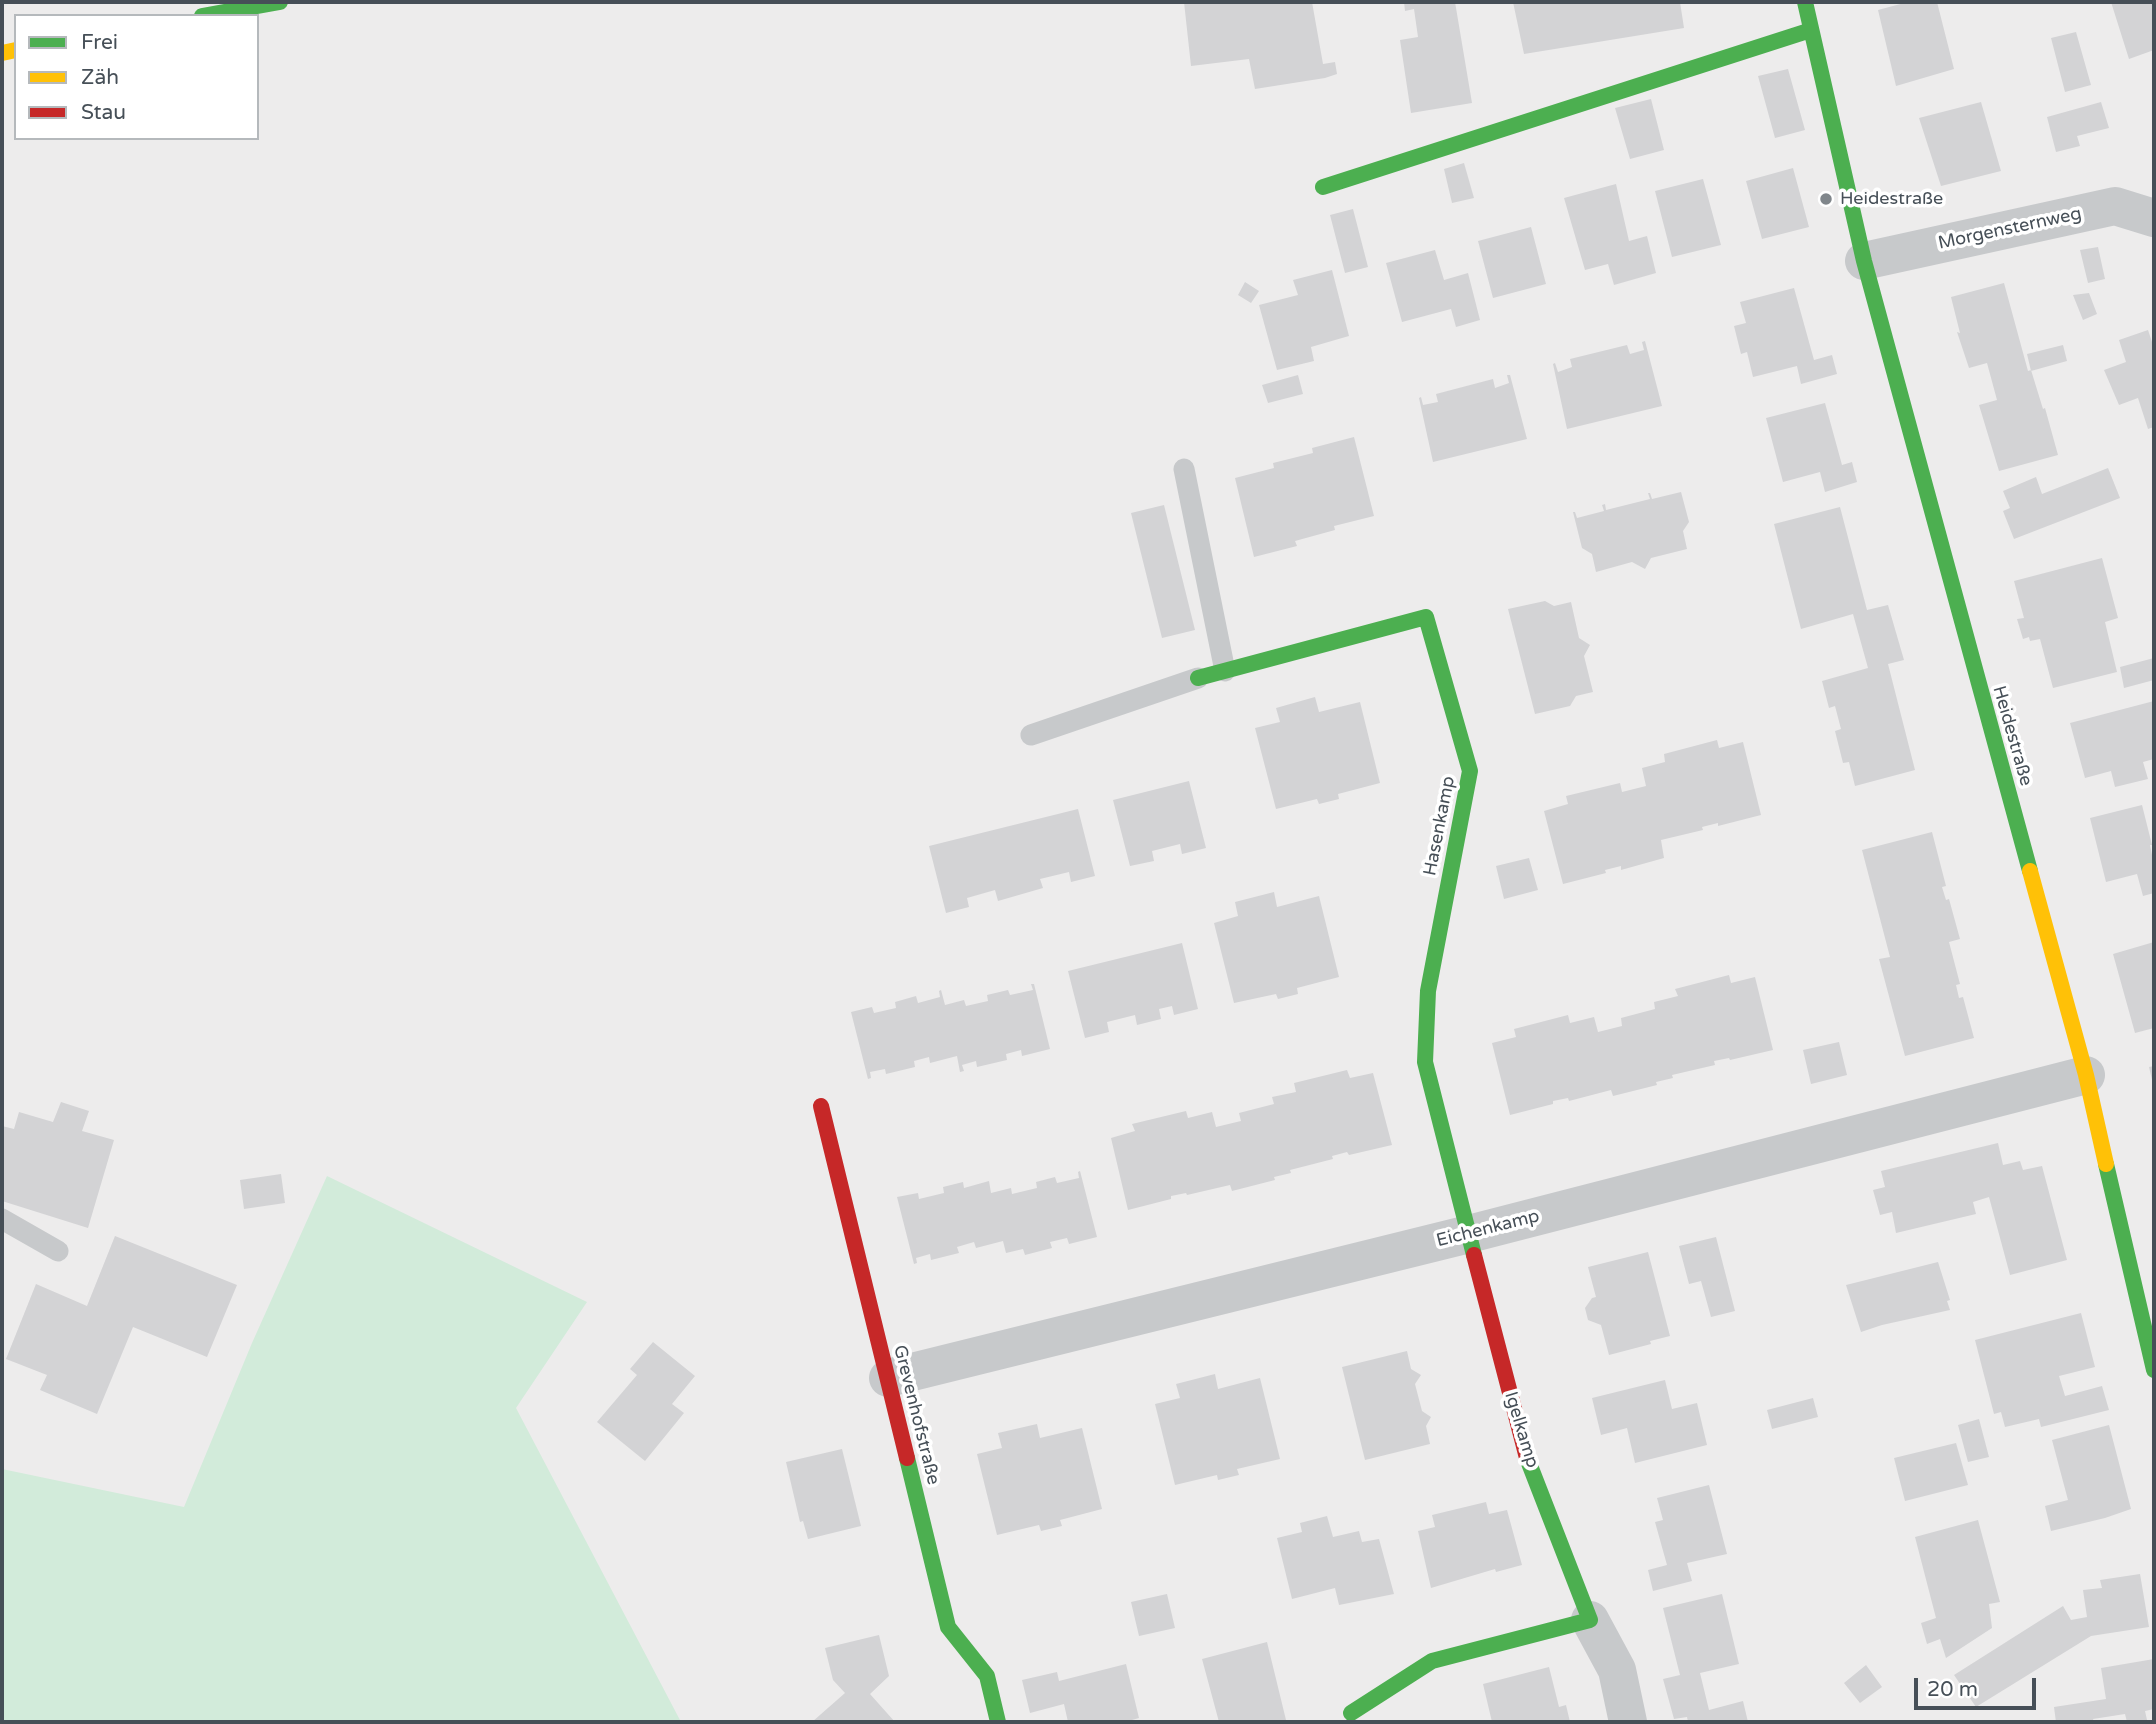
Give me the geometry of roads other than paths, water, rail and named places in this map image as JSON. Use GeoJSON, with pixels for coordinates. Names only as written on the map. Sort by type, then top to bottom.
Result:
{"type":"FeatureCollection","features":[{"type":"Feature","properties":{"kind":"street"},"geometry":{"type":"LineString","coordinates":[[225,9],[280,2]]}},
{"type":"Feature","properties":{"kind":"street","name":"Heidestraße"},"geometry":{"type":"LineString","coordinates":[[1805,2],[1864,261],[2086,1075],[2154,1370]]}},
{"type":"Feature","properties":{"kind":"street"},"geometry":{"type":"LineString","coordinates":[[1323,187],[1811,30]]}},
{"type":"Feature","properties":{"kind":"street","name":"Morgensternweg"},"geometry":{"type":"LineString","coordinates":[[1864,261],[2115,206],[2154,218]]}},
{"type":"Feature","properties":{"kind":"street","name":"Hasenkamp"},"geometry":{"type":"LineString","coordinates":[[1198,678],[1426,617],[1470,771],[1428,992],[1425,1062],[1469,1234]]}},
{"type":"Feature","properties":{"kind":"street","name":"Eichenkamp"},"geometry":{"type":"LineString","coordinates":[[888,1378],[1469,1234],[2086,1075]]}},
{"type":"Feature","properties":{"kind":"street","name":"Grevenhofstraße"},"geometry":{"type":"LineString","coordinates":[[821,1106],[948,1627],[987,1676],[998,1722]]}},
{"type":"Feature","properties":{"kind":"street","name":"Igelkamp"},"geometry":{"type":"LineString","coordinates":[[1469,1234],[1522,1444],[1590,1620],[1616,1671],[1629,1722]]}},
{"type":"Feature","properties":{"kind":"street"},"geometry":{"type":"LineString","coordinates":[[1350,1713],[1432,1661],[1590,1620]]}},
{"type":"Feature","properties":{"kind":"lane"},"geometry":{"type":"LineString","coordinates":[[1184,469],[1225,671]]}},
{"type":"Feature","properties":{"kind":"lane"},"geometry":{"type":"LineString","coordinates":[[1031,735],[1198,678]]}},
{"type":"Feature","properties":{"kind":"lane"},"geometry":{"type":"LineString","coordinates":[[2,1219],[58,1251]]}},
{"type":"Feature","properties":{"kind":"place","name":"Heidestraße"},"geometry":{"type":"Point","coordinates":[1826,199]}}]}
